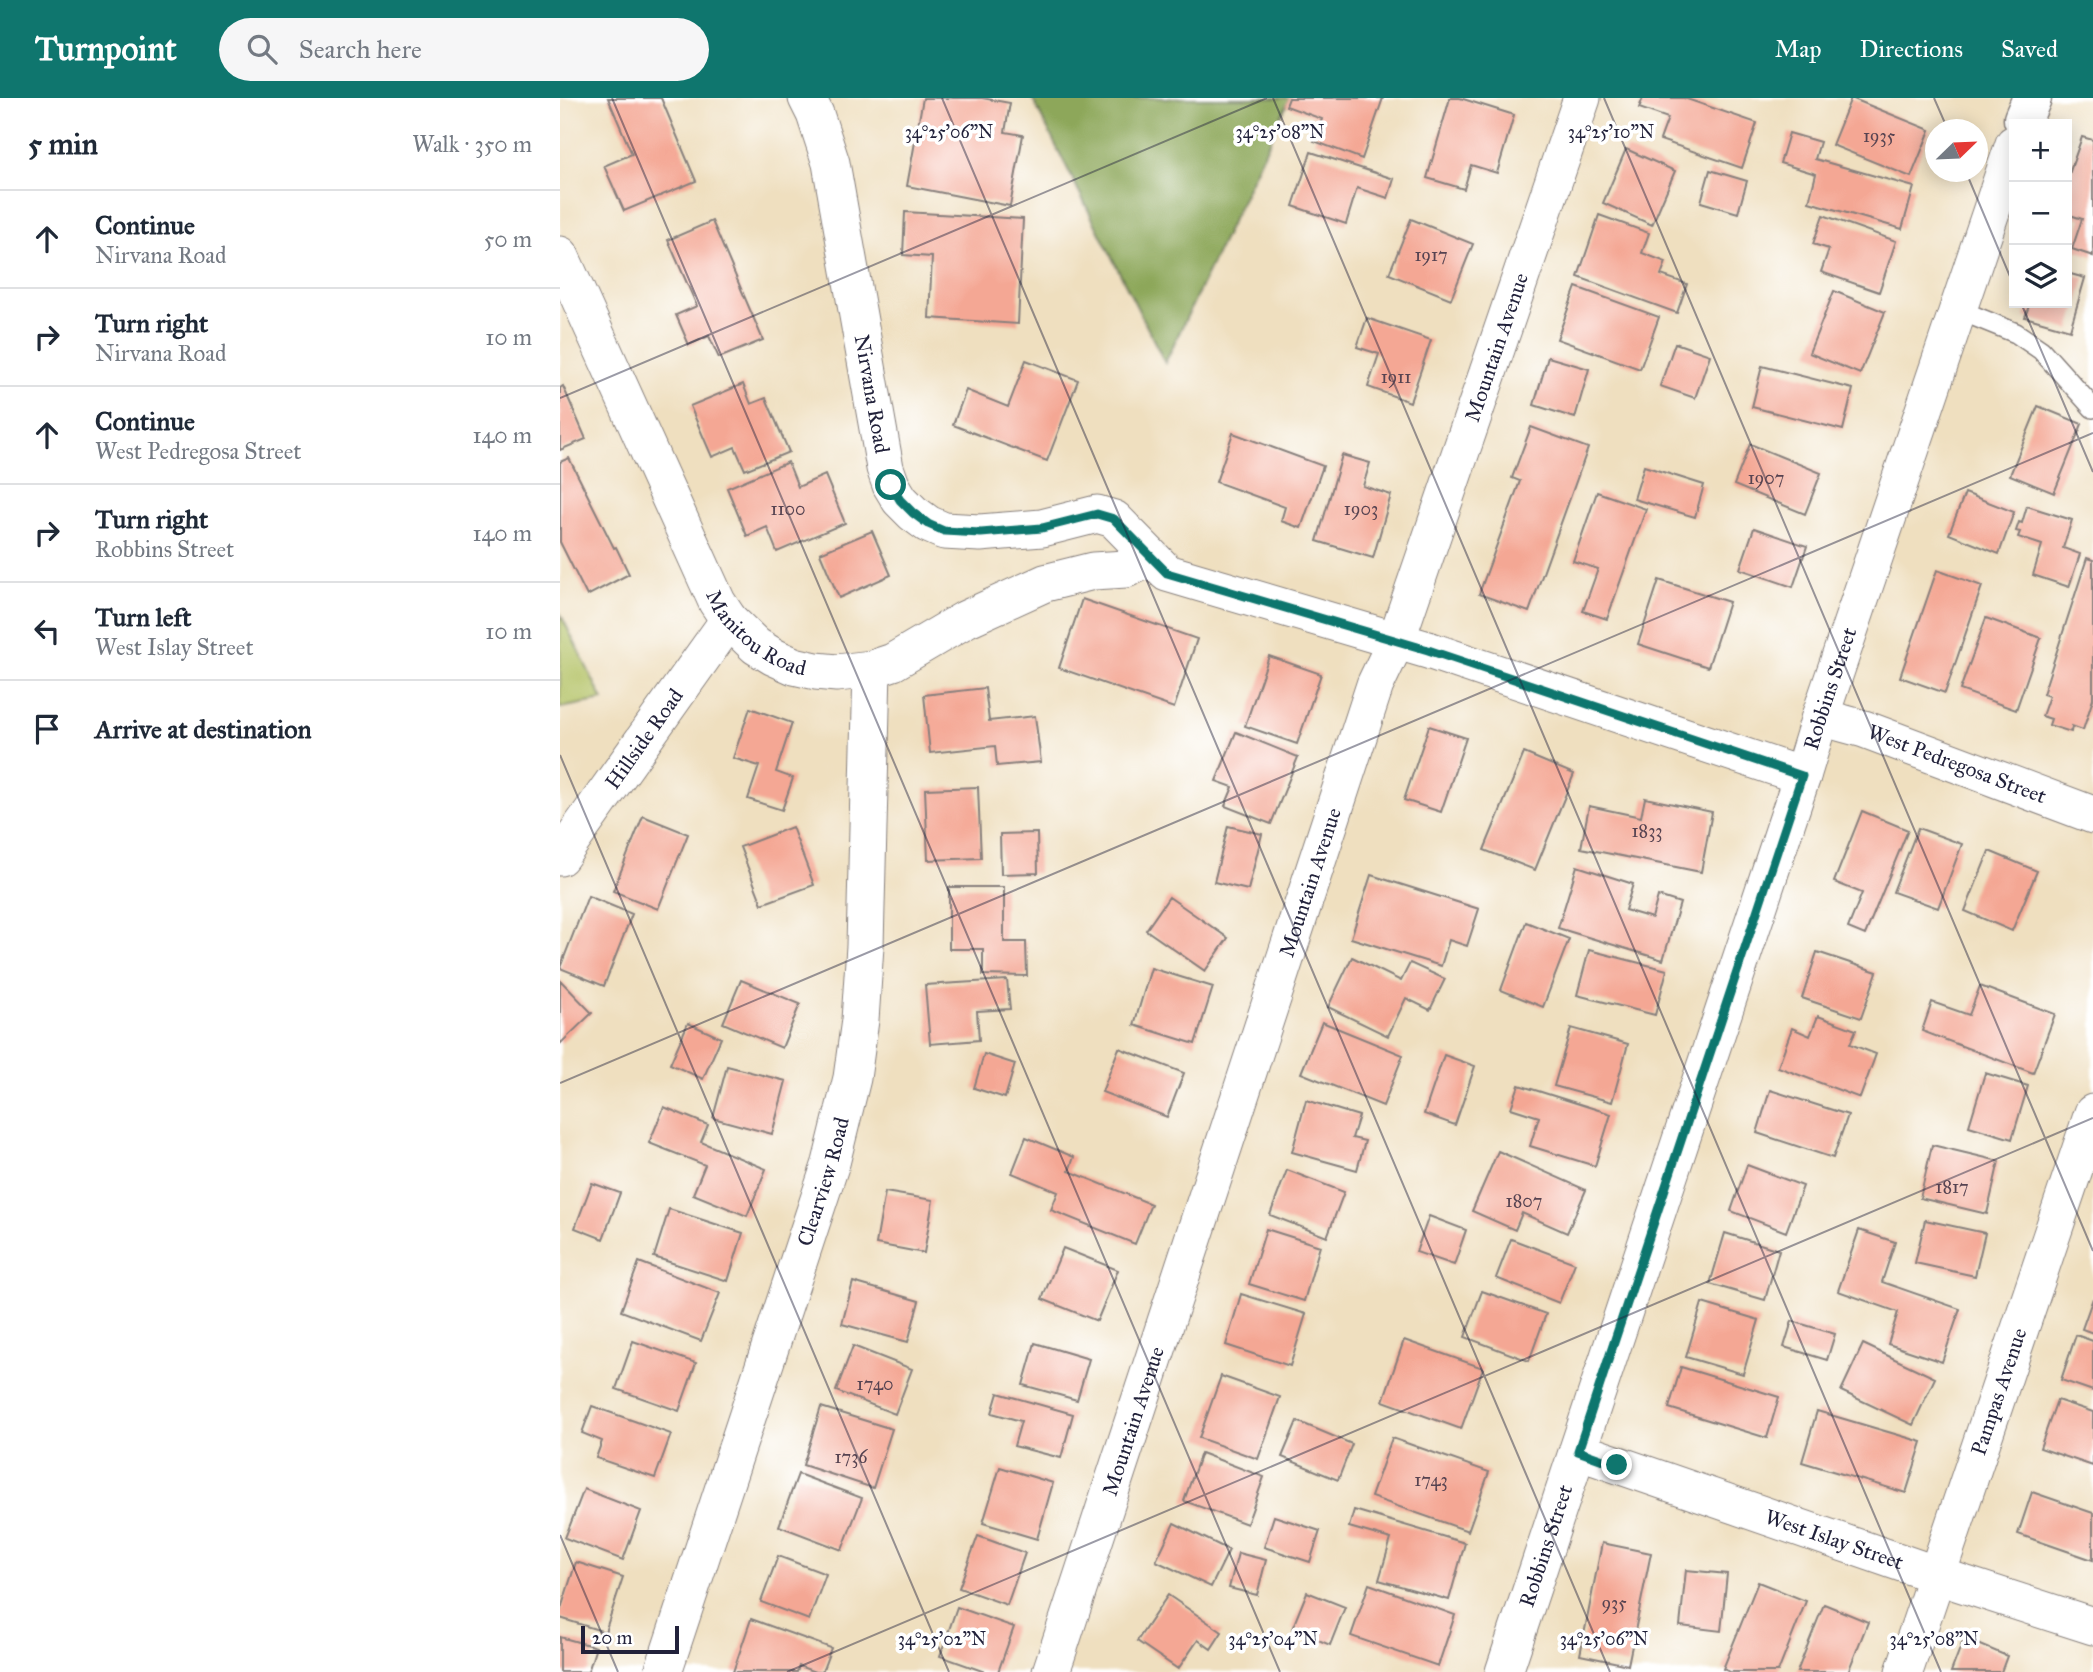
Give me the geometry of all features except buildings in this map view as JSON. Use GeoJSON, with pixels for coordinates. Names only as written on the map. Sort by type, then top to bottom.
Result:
{"type":"FeatureCollection","features":[{"type":"Feature","properties":{"kind":"street","name":"Nirvana Road"},"geometry":{"type":"LineString","coordinates":[[807,98],[831,163],[885,468],[900,500],[928,524],[944,531],[968,533],[1042,528],[1097,514],[1114,519],[1150,558]]}},
{"type":"Feature","properties":{"kind":"street","name":"Mountain Avenue"},"geometry":{"type":"LineString","coordinates":[[1051,1672],[1374,685],[1396,640],[1582,98]]}},
{"type":"Feature","properties":{"kind":"street","name":"Robbins Street"},"geometry":{"type":"LineString","coordinates":[[1504,1672],[1820,717],[2009,160]]}},
{"type":"Feature","properties":{"kind":"street","name":"Manitou Road"},"geometry":{"type":"LineString","coordinates":[[560,255],[717,602],[729,620],[756,646],[774,657],[794,666],[816,671],[837,673],[872,669],[893,662],[966,619],[1045,583],[1093,571],[1126,569],[1150,558]]}},
{"type":"Feature","properties":{"kind":"street"},"geometry":{"type":"LineString","coordinates":[[1150,558],[1167,573],[1396,640],[1802,776]]}},
{"type":"Feature","properties":{"kind":"street","name":"Hillside Road"},"geometry":{"type":"LineString","coordinates":[[560,857],[729,620]]}},
{"type":"Feature","properties":{"kind":"street","name":"Clearview Road"},"geometry":{"type":"LineString","coordinates":[[663,1672],[831,1164],[852,1078],[860,1020],[865,946],[872,669]]}},
{"type":"Feature","properties":{"kind":"street","name":"West Pedregosa Street"},"geometry":{"type":"LineString","coordinates":[[1820,717],[1864,729],[2093,815]]}},
{"type":"Feature","properties":{"kind":"street","name":"Pampas Avenue"},"geometry":{"type":"LineString","coordinates":[[1904,1672],[2093,1113]]}},
{"type":"Feature","properties":{"kind":"street","name":"West Islay Street"},"geometry":{"type":"LineString","coordinates":[[1578,1451],[2093,1626]]}},
{"type":"Feature","properties":{"kind":"lane"},"geometry":{"type":"LineString","coordinates":[[1959,310],[2016,333],[2041,350],[2093,408]]}},
{"type":"Feature","properties":{"kind":"green space"},"geometry":{"type":"Polygon","coordinates":[[[1032,98],[1290,98],[1165,363],[1032,98]]]}},
{"type":"Feature","properties":{"kind":"green space"},"geometry":{"type":"Polygon","coordinates":[[[560,613],[603,700],[560,708],[560,613]]]}},
{"type":"Feature","properties":{"kind":"route"},"geometry":{"type":"LineString","coordinates":[[891,485],[900,500],[913,513],[944,531],[981,533],[1042,528],[1097,514],[1114,519],[1167,573],[1428,650],[1802,776],[1578,1451],[1617,1465]]}}]}
